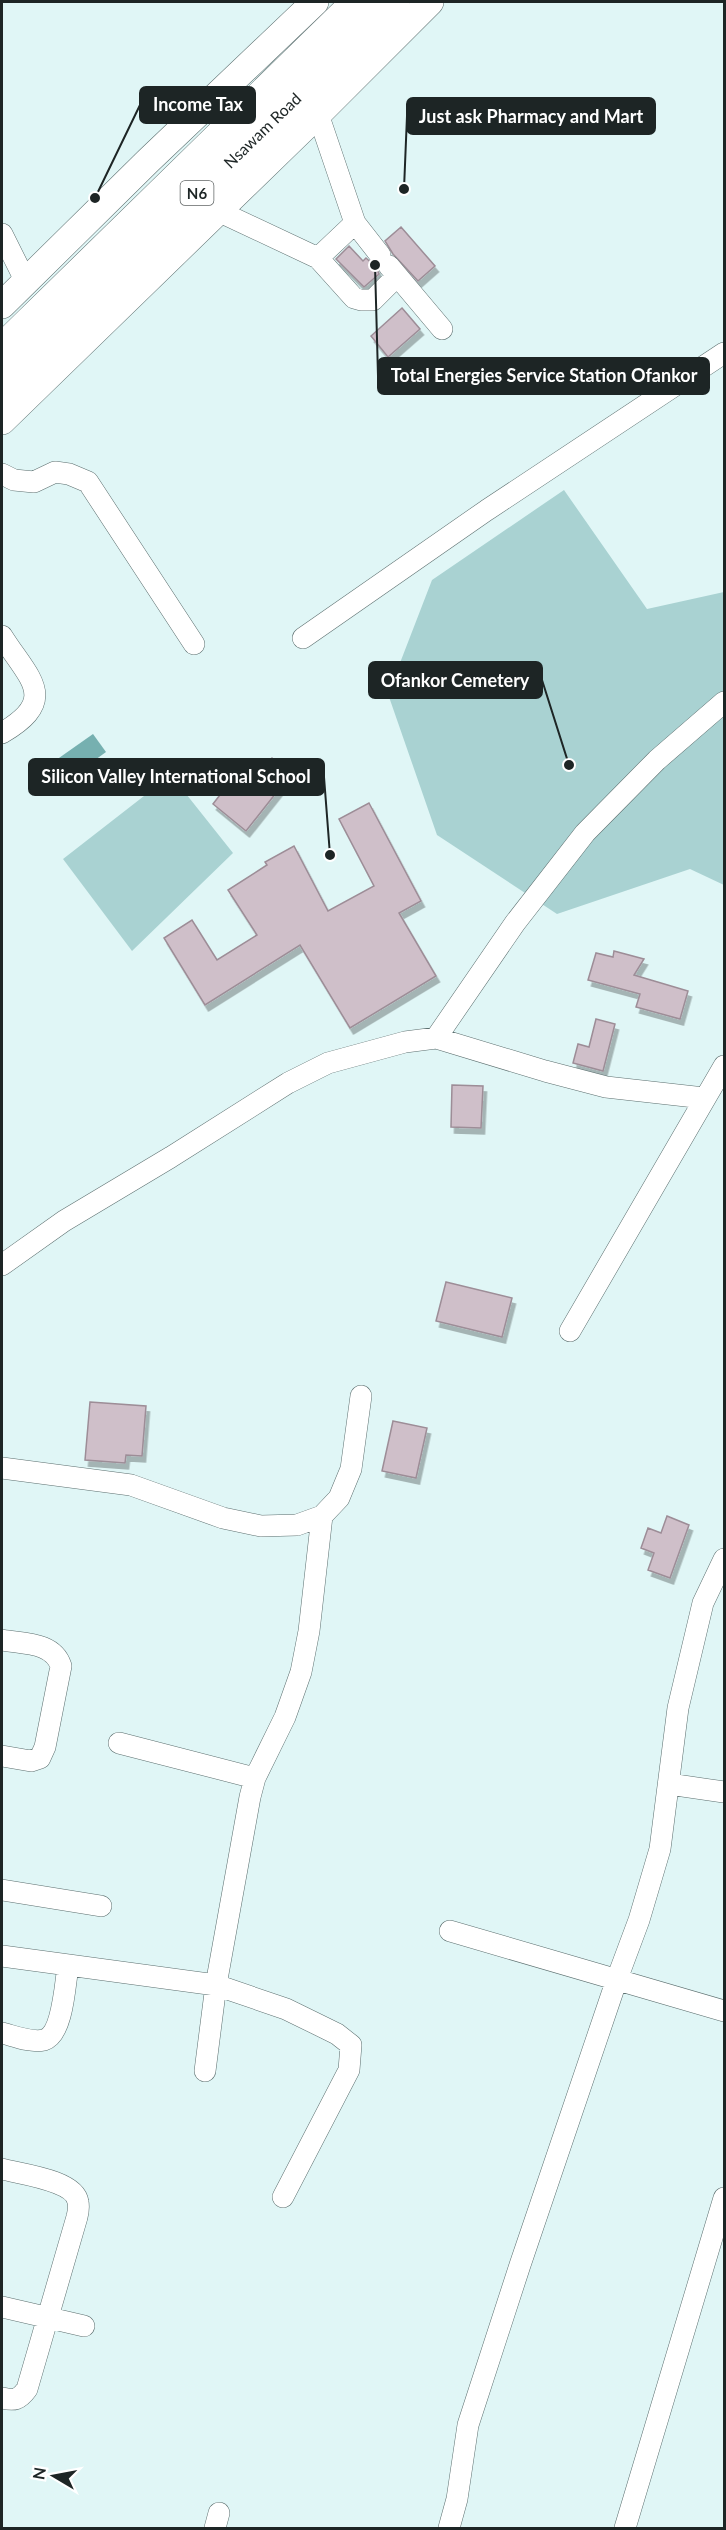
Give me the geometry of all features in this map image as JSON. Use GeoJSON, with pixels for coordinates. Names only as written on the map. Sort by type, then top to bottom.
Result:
{"type":"FeatureCollection","features":[{"type":"Feature","properties":{"kind":"highway","name":"Nsawam Road"},"geometry":{"type":"LineString","coordinates":[[2,350],[358,2]]}},
{"type":"Feature","properties":{"kind":"highway","name":"Nsawam Road"},"geometry":{"type":"LineString","coordinates":[[2,386],[394,2]]}},
{"type":"Feature","properties":{"kind":"main road"},"geometry":{"type":"LineString","coordinates":[[2,305],[315,2]]}},
{"type":"Feature","properties":{"kind":"main road"},"geometry":{"type":"LineString","coordinates":[[2,421],[430,2]]}},
{"type":"Feature","properties":{"kind":"street"},"geometry":{"type":"LineString","coordinates":[[318,114],[355,223],[441,329]]}},
{"type":"Feature","properties":{"kind":"street"},"geometry":{"type":"LineString","coordinates":[[218,211],[318,258],[354,298],[373,300],[388,265]]}},
{"type":"Feature","properties":{"kind":"street"},"geometry":{"type":"LineString","coordinates":[[318,258],[355,223]]}},
{"type":"Feature","properties":{"kind":"street"},"geometry":{"type":"LineString","coordinates":[[2,234],[26,282]]}},
{"type":"Feature","properties":{"kind":"street"},"geometry":{"type":"LineString","coordinates":[[303,638],[487,510],[724,353]]}},
{"type":"Feature","properties":{"kind":"street"},"geometry":{"type":"LineString","coordinates":[[2,474],[14,480],[34,482],[55,472],[69,474],[88,482],[195,644]]}},
{"type":"Feature","properties":{"kind":"street"},"geometry":{"type":"LineString","coordinates":[[2,636],[36,689],[35,704],[31,711],[2,733]]}},
{"type":"Feature","properties":{"kind":"street"},"geometry":{"type":"LineString","coordinates":[[436,1038],[515,923],[585,833],[657,760],[724,702]]}},
{"type":"Feature","properties":{"kind":"street"},"geometry":{"type":"LineString","coordinates":[[3,1261],[288,1083],[328,1063],[405,1042],[436,1038],[606,1087],[704,1098]]}},
{"type":"Feature","properties":{"kind":"street"},"geometry":{"type":"LineString","coordinates":[[570,1331],[724,1066]]}},
{"type":"Feature","properties":{"kind":"street"},"geometry":{"type":"LineString","coordinates":[[2,1468],[131,1485],[223,1518],[261,1526],[297,1525],[322,1516],[339,1498],[351,1469],[361,1396]]}},
{"type":"Feature","properties":{"kind":"street"},"geometry":{"type":"LineString","coordinates":[[205,2071],[216,1985],[246,1814],[255,1778],[285,1717],[301,1672],[309,1631],[322,1516]]}},
{"type":"Feature","properties":{"kind":"street"},"geometry":{"type":"LineString","coordinates":[[449,2529],[457,2499],[468,2425],[520,2265],[639,1920],[660,1849],[678,1708],[703,1603],[724,1559]]}},
{"type":"Feature","properties":{"kind":"street"},"geometry":{"type":"LineString","coordinates":[[2,1640],[48,1648],[57,1655],[61,1666],[45,1747],[40,1758],[30,1761],[2,1756]]}},
{"type":"Feature","properties":{"kind":"street"},"geometry":{"type":"LineString","coordinates":[[119,1743],[255,1778]]}},
{"type":"Feature","properties":{"kind":"street"},"geometry":{"type":"LineString","coordinates":[[669,1784],[724,1792]]}},
{"type":"Feature","properties":{"kind":"street"},"geometry":{"type":"LineString","coordinates":[[2,1890],[101,1905]]}},
{"type":"Feature","properties":{"kind":"street"},"geometry":{"type":"LineString","coordinates":[[450,1931],[724,2011]]}},
{"type":"Feature","properties":{"kind":"street"},"geometry":{"type":"LineString","coordinates":[[2,1956],[216,1985],[286,2009],[337,2034],[351,2045],[349,2070],[283,2197]]}},
{"type":"Feature","properties":{"kind":"street"},"geometry":{"type":"LineString","coordinates":[[2,2033],[32,2040],[43,2040],[52,2035],[58,2025],[68,1966]]}},
{"type":"Feature","properties":{"kind":"street"},"geometry":{"type":"LineString","coordinates":[[2,2169],[59,2183],[73,2192],[78,2202],[77,2217],[27,2389],[21,2398],[14,2401],[2,2398]]}},
{"type":"Feature","properties":{"kind":"street"},"geometry":{"type":"LineString","coordinates":[[625,2529],[724,2198]]}},
{"type":"Feature","properties":{"kind":"street"},"geometry":{"type":"LineString","coordinates":[[2,2307],[84,2326]]}},
{"type":"Feature","properties":{"kind":"shaded area"},"geometry":{"type":"Polygon","coordinates":[[[564,490],[647,609],[724,592],[724,885],[690,869],[557,914],[437,835],[388,694],[432,580],[564,490]]]}},
{"type":"Feature","properties":{"kind":"shaded area"},"geometry":{"type":"Polygon","coordinates":[[[93,734],[106,752],[62,784],[49,765],[93,734]]]}},
{"type":"Feature","properties":{"kind":"shaded area"},"geometry":{"type":"Polygon","coordinates":[[[171,775],[233,853],[132,951],[63,859],[171,775]]]}},
{"type":"Feature","properties":{"kind":"building"},"geometry":{"type":"Polygon","coordinates":[[[401,227],[435,266],[418,281],[393,254],[385,241],[401,227]]]}},
{"type":"Feature","properties":{"kind":"building"},"geometry":{"type":"Polygon","coordinates":[[[349,246],[363,261],[366,258],[376,267],[379,274],[364,287],[336,259],[349,246]]]}},
{"type":"Feature","properties":{"kind":"building"},"geometry":{"type":"Polygon","coordinates":[[[402,308],[420,329],[388,357],[371,336],[402,308]]]}},
{"type":"Feature","properties":{"kind":"building"},"geometry":{"type":"Polygon","coordinates":[[[272,758],[291,774],[246,831],[213,804],[230,782],[243,793],[272,758]]]}},
{"type":"Feature","properties":{"kind":"building"},"geometry":{"type":"Polygon","coordinates":[[[369,803],[421,901],[399,913],[436,976],[350,1028],[300,945],[205,1005],[164,938],[192,920],[217,960],[257,935],[228,890],[267,865],[265,862],[294,846],[328,911],[374,886],[339,819],[369,803]]]}},
{"type":"Feature","properties":{"kind":"building"},"geometry":{"type":"Polygon","coordinates":[[[614,951],[644,959],[634,975],[688,991],[680,1019],[636,1007],[640,994],[588,980],[596,953],[613,957],[614,951]]]}},
{"type":"Feature","properties":{"kind":"building"},"geometry":{"type":"Polygon","coordinates":[[[596,1019],[615,1024],[603,1071],[573,1063],[578,1044],[589,1047],[596,1019]]]}},
{"type":"Feature","properties":{"kind":"building"},"geometry":{"type":"Polygon","coordinates":[[[452,1085],[483,1086],[481,1128],[451,1127],[452,1085]]]}},
{"type":"Feature","properties":{"kind":"building"},"geometry":{"type":"Polygon","coordinates":[[[446,1282],[512,1298],[502,1337],[436,1321],[446,1282]]]}},
{"type":"Feature","properties":{"kind":"building"},"geometry":{"type":"Polygon","coordinates":[[[90,1402],[146,1406],[142,1456],[126,1455],[125,1463],[85,1460],[90,1402]]]}},
{"type":"Feature","properties":{"kind":"building"},"geometry":{"type":"Polygon","coordinates":[[[393,1421],[427,1428],[416,1478],[382,1471],[393,1421]]]}},
{"type":"Feature","properties":{"kind":"building"},"geometry":{"type":"Polygon","coordinates":[[[667,1516],[689,1525],[670,1578],[648,1570],[654,1553],[641,1548],[648,1528],[661,1533],[667,1516]]]}},
{"type":"Feature","properties":{"kind":"place","name":"Just ask Pharmacy and Mart"},"geometry":{"type":"Point","coordinates":[404,189]}},
{"type":"Feature","properties":{"kind":"place","name":"Income Tax"},"geometry":{"type":"Point","coordinates":[95,198]}},
{"type":"Feature","properties":{"kind":"place","name":"Total Energies Service Station Ofankor"},"geometry":{"type":"Point","coordinates":[375,265]}},
{"type":"Feature","properties":{"kind":"place","name":"Ofankor Cemetery"},"geometry":{"type":"Point","coordinates":[569,765]}},
{"type":"Feature","properties":{"kind":"place","name":"Silicon Valley International School"},"geometry":{"type":"Point","coordinates":[330,855]}}]}
